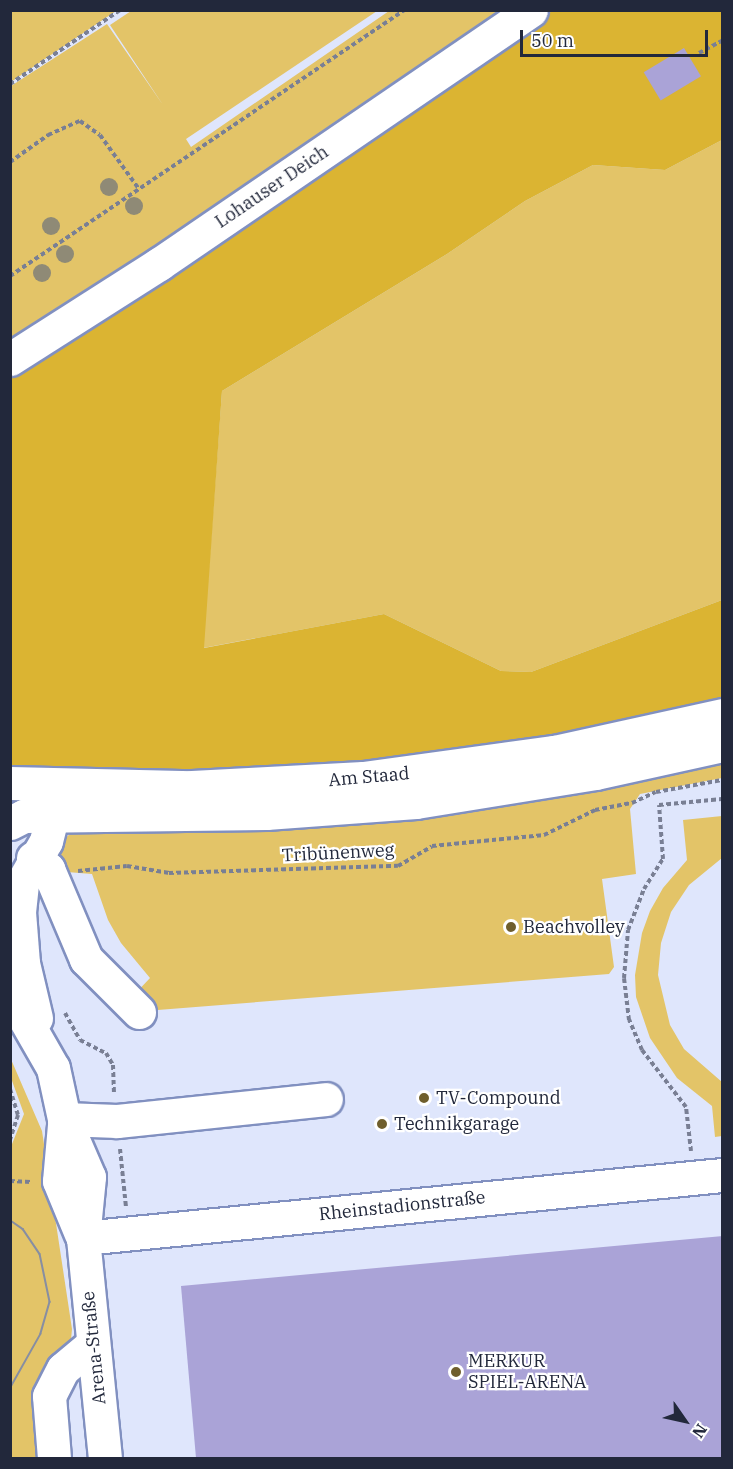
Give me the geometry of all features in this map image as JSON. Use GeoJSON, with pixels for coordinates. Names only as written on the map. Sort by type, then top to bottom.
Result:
{"type":"FeatureCollection","features":[{"type":"Feature","properties":{"kind":"street","name":"Lohauser Deich"},"geometry":{"type":"LineString","coordinates":[[10,359],[159,264],[531,10]]}},
{"type":"Feature","properties":{"kind":"street","name":"Am Staad"},"geometry":{"type":"LineString","coordinates":[[10,783],[238,786],[419,773],[554,752],[723,715]]}},
{"type":"Feature","properties":{"kind":"street","name":"Am Staad"},"geometry":{"type":"LineString","coordinates":[[13,819],[288,812],[416,802],[596,773],[723,745]]}},
{"type":"Feature","properties":{"kind":"street"},"geometry":{"type":"LineString","coordinates":[[48,784],[52,817],[22,855],[48,869],[86,959],[139,1012]]}},
{"type":"Feature","properties":{"kind":"street","name":"Arena-Straße"},"geometry":{"type":"LineString","coordinates":[[22,855],[19,912],[23,963],[28,993],[58,1095],[59,1181],[83,1238],[105,1458]]}},
{"type":"Feature","properties":{"kind":"street"},"geometry":{"type":"LineString","coordinates":[[10,993],[58,1095]]}},
{"type":"Feature","properties":{"kind":"street"},"geometry":{"type":"LineString","coordinates":[[10,1033],[58,1095],[117,1121],[326,1099]]}},
{"type":"Feature","properties":{"kind":"street","name":"Rheinstadionstraße"},"geometry":{"type":"LineString","coordinates":[[83,1238],[708,1176]]}},
{"type":"Feature","properties":{"kind":"street"},"geometry":{"type":"LineString","coordinates":[[54,1458],[49,1396],[63,1369],[93,1344]]}},
{"type":"Feature","properties":{"kind":"path"},"geometry":{"type":"LineString","coordinates":[[10,84],[120,10]]}},
{"type":"Feature","properties":{"kind":"path"},"geometry":{"type":"LineString","coordinates":[[10,276],[405,10]]}},
{"type":"Feature","properties":{"kind":"path"},"geometry":{"type":"LineString","coordinates":[[699,53],[723,41]]}},
{"type":"Feature","properties":{"kind":"path"},"geometry":{"type":"LineString","coordinates":[[10,162],[48,135],[80,121],[100,135],[140,189]]}},
{"type":"Feature","properties":{"kind":"path","name":"Tribünenweg"},"geometry":{"type":"LineString","coordinates":[[55,889],[76,872],[99,867],[127,866],[169,873],[398,866],[432,846],[544,835],[595,810],[632,803],[656,792],[723,780]]}},
{"type":"Feature","properties":{"kind":"path"},"geometry":{"type":"LineString","coordinates":[[708,1176],[686,1107],[642,1050],[629,1020],[624,978],[628,930],[644,889],[663,859],[659,805],[723,799]]}},
{"type":"Feature","properties":{"kind":"path"},"geometry":{"type":"LineString","coordinates":[[10,1089],[18,1115],[10,1139]]}},
{"type":"Feature","properties":{"kind":"shaded area"},"geometry":{"type":"Polygon","coordinates":[[[11,10],[116,10],[116,11],[11,82],[11,10]]]}},
{"type":"Feature","properties":{"kind":"shaded area"},"geometry":{"type":"Polygon","coordinates":[[[131,11],[377,11],[186,139],[191,147],[389,11],[515,11],[11,344],[11,86],[107,24],[163,105],[110,25],[131,11]]]}},
{"type":"Feature","properties":{"kind":"shaded area"},"geometry":{"type":"Polygon","coordinates":[[[552,11],[722,11],[722,140],[665,170],[593,165],[525,201],[447,254],[222,391],[204,648],[384,614],[501,671],[531,672],[722,600],[722,700],[554,737],[322,768],[155,772],[11,767],[11,372],[552,11]]]}},
{"type":"Feature","properties":{"kind":"shaded area"},"geometry":{"type":"Polygon","coordinates":[[[722,140],[722,600],[531,672],[501,671],[384,614],[203,648],[222,391],[447,254],[525,201],[593,165],[665,170],[722,140]]]}},
{"type":"Feature","properties":{"kind":"shaded area"},"geometry":{"type":"Polygon","coordinates":[[[722,752],[722,778],[640,794],[630,809],[636,874],[602,879],[614,967],[609,974],[145,1011],[132,997],[150,978],[121,943],[108,920],[92,874],[67,872],[58,854],[59,844],[72,832],[112,819],[722,752]]]}},
{"type":"Feature","properties":{"kind":"shaded area"},"geometry":{"type":"Polygon","coordinates":[[[722,816],[722,858],[689,885],[671,912],[661,943],[658,975],[670,1025],[684,1049],[722,1082],[722,1136],[715,1137],[712,1106],[677,1078],[650,1038],[636,997],[635,975],[642,933],[650,911],[663,888],[687,860],[683,820],[722,816]]]}},
{"type":"Feature","properties":{"kind":"shaded area"},"geometry":{"type":"Polygon","coordinates":[[[10,1057],[42,1131],[72,1329],[71,1340],[44,1390],[48,1458],[11,1458],[10,1149],[24,1114],[11,1078],[10,1057]]]}},
{"type":"Feature","properties":{"kind":"building"},"geometry":{"type":"Polygon","coordinates":[[[684,48],[701,76],[661,100],[644,72],[684,48]]]}},
{"type":"Feature","properties":{"kind":"building","name":"MERKUR SPIEL-ARENA"},"geometry":{"type":"Polygon","coordinates":[[[723,1236],[723,1458],[196,1458],[181,1286],[723,1236]]]}},
{"type":"Feature","properties":{"kind":"tram line"},"geometry":{"type":"LineString","coordinates":[[10,1220],[23,1229],[40,1254],[50,1302],[41,1334],[10,1389]]}},
{"type":"Feature","properties":{"kind":"place","name":"Beachvolley"},"geometry":{"type":"Point","coordinates":[511,927]}},
{"type":"Feature","properties":{"kind":"place","name":"TV-Compound"},"geometry":{"type":"Point","coordinates":[424,1098]}},
{"type":"Feature","properties":{"kind":"place","name":"Technikgarage"},"geometry":{"type":"Point","coordinates":[382,1124]}},
{"type":"Feature","properties":{"kind":"place","name":"MERKUR SPIEL-ARENA"},"geometry":{"type":"Point","coordinates":[456,1372]}}]}
